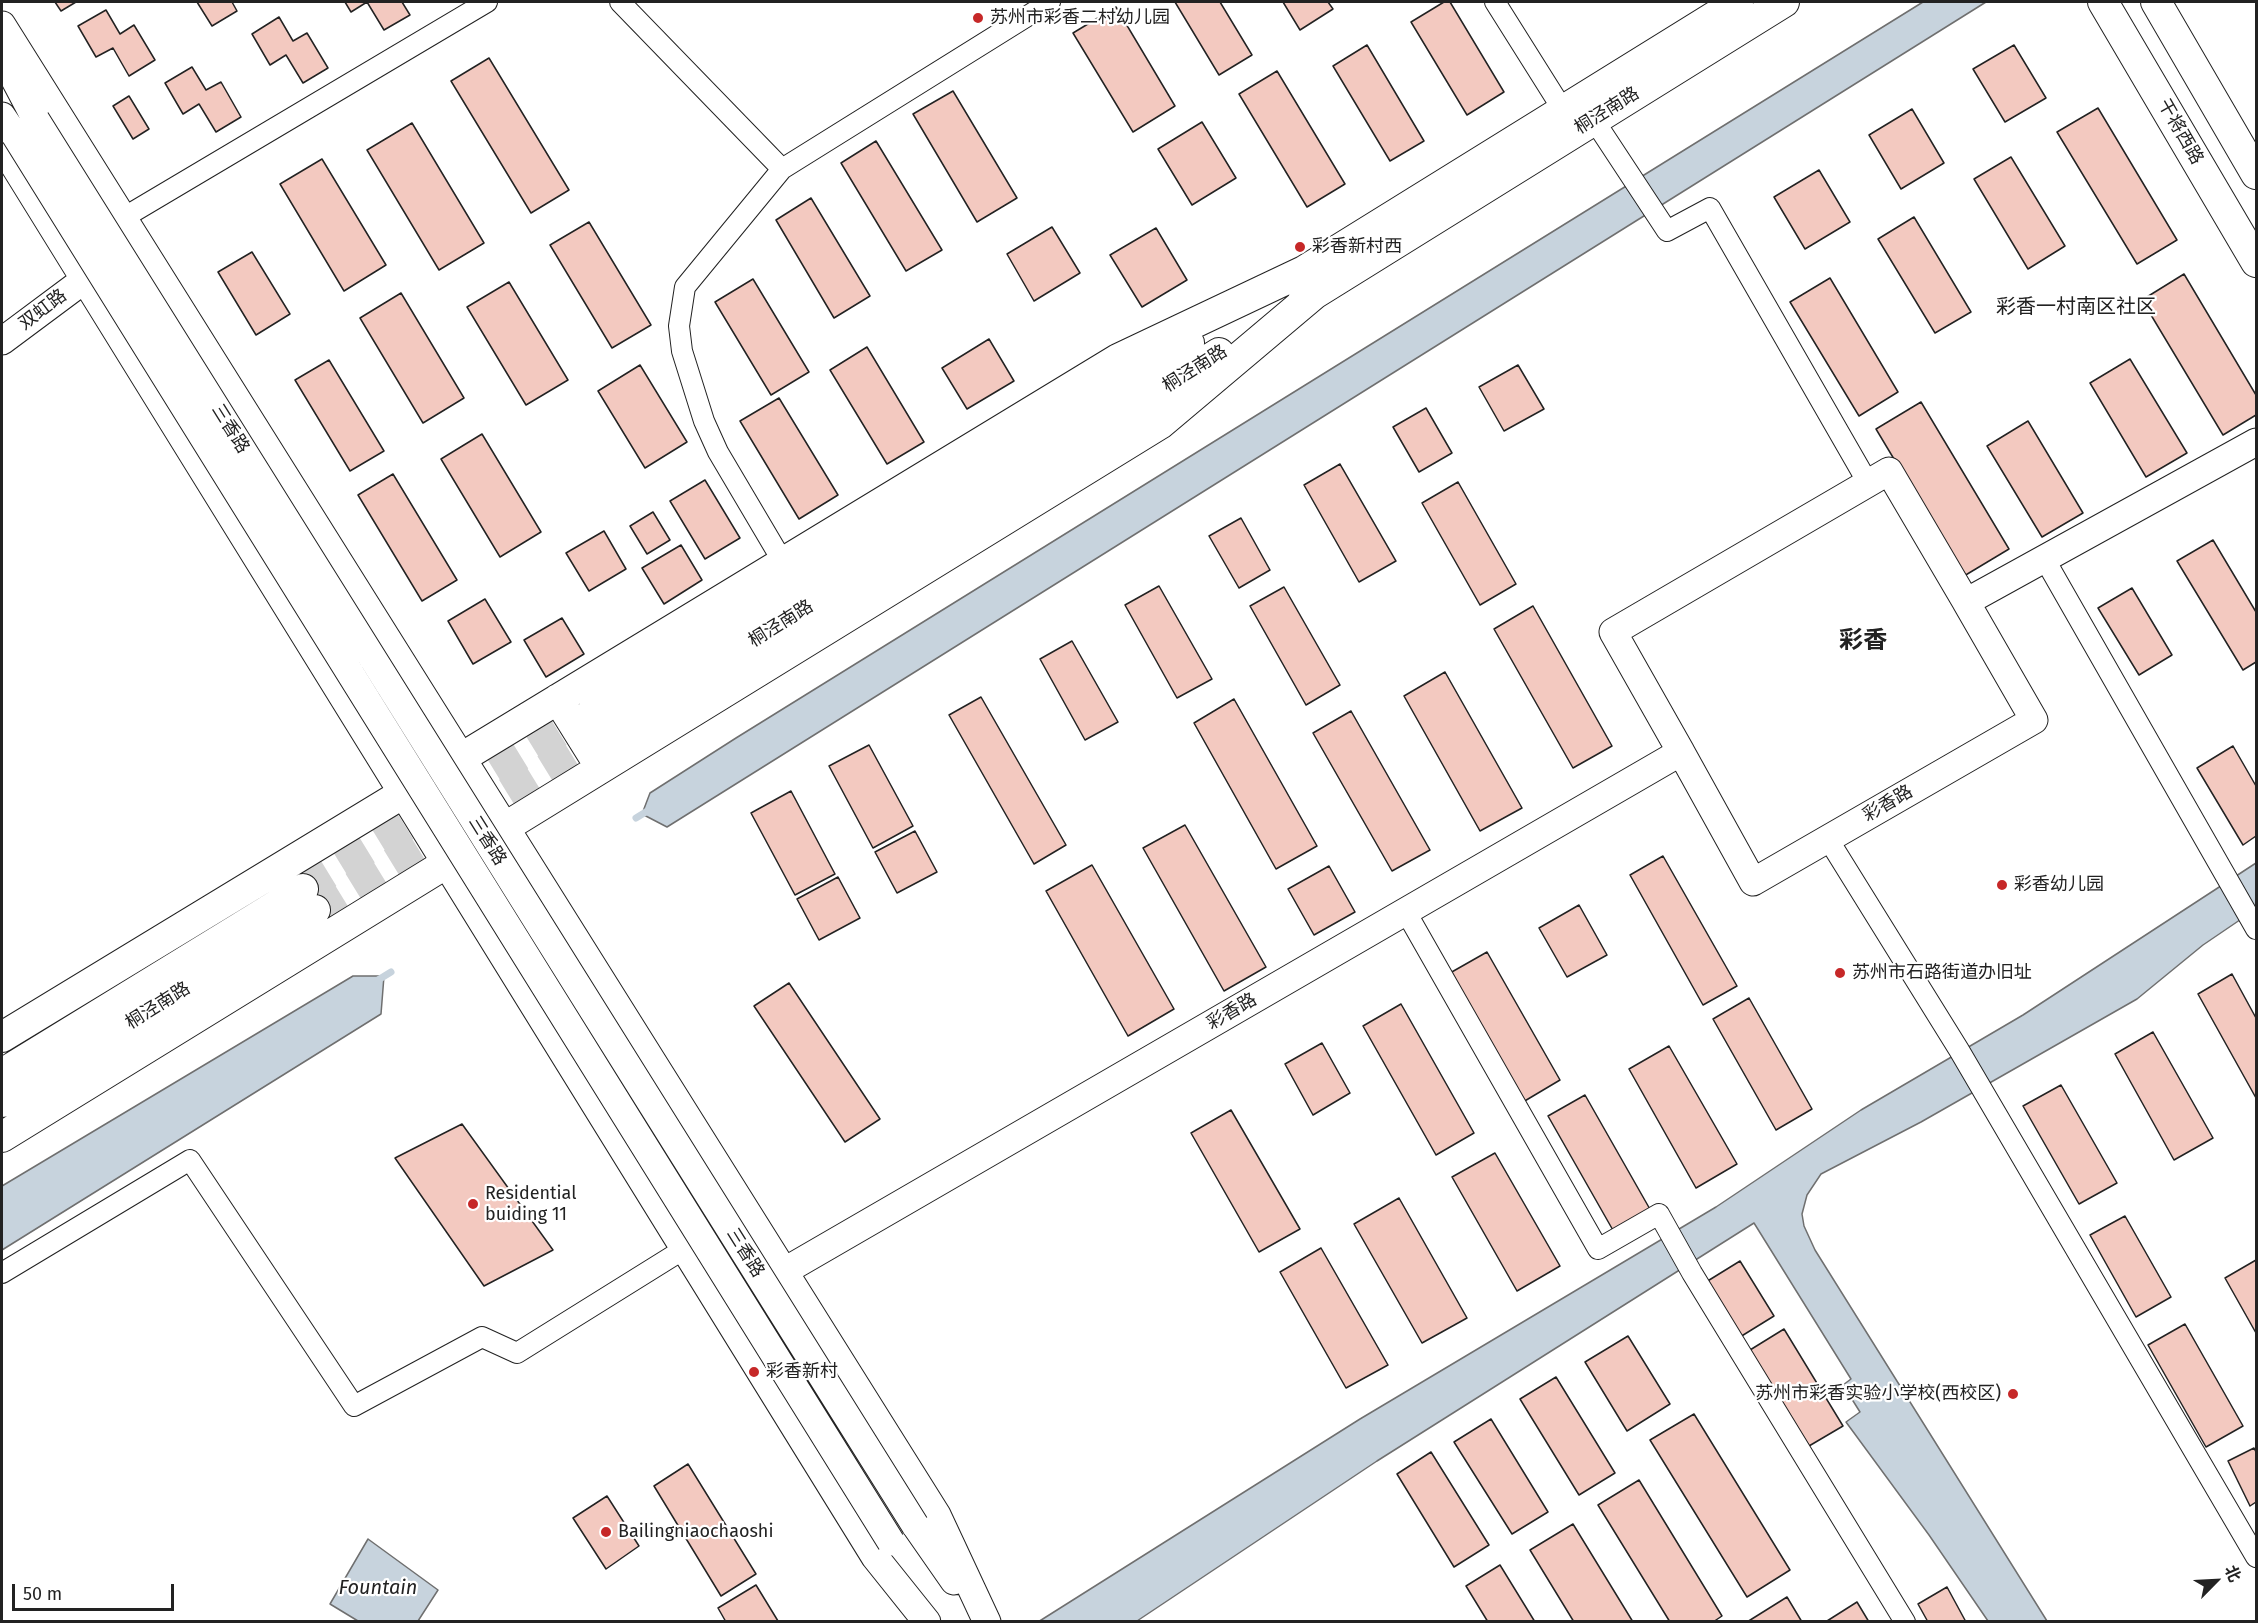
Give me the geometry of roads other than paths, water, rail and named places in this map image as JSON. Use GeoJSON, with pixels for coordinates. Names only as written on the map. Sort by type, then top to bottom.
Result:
{"type":"FeatureCollection","features":[{"type":"Feature","properties":{"kind":"main road","name":"桐泾南路"},"geometry":{"type":"LineString","coordinates":[[1578,115],[1738,2]]}},
{"type":"Feature","properties":{"kind":"main road","name":"桐泾南路"},"geometry":{"type":"LineString","coordinates":[[598,722],[1083,410],[1313,280],[1578,115],[1784,2]]}},
{"type":"Feature","properties":{"kind":"main road","name":"干将西路"},"geometry":{"type":"LineString","coordinates":[[2103,2],[2256,262]]}},
{"type":"Feature","properties":{"kind":"main road"},"geometry":{"type":"LineString","coordinates":[[2156,2],[2256,174]]}},
{"type":"Feature","properties":{"kind":"main road"},"geometry":{"type":"LineString","coordinates":[[2,25],[937,1515],[987,1622]]}},
{"type":"Feature","properties":{"kind":"main road","name":"三香路"},"geometry":{"type":"LineString","coordinates":[[2,55],[14,129],[891,1542],[936,1622]]}},
{"type":"Feature","properties":{"kind":"main road"},"geometry":{"type":"LineString","coordinates":[[14,129],[84,280],[875,1557],[927,1622]]}},
{"type":"Feature","properties":{"kind":"main road","name":"三香路"},"geometry":{"type":"LineString","coordinates":[[14,129],[915,1525],[982,1622]]}},
{"type":"Feature","properties":{"kind":"main road","name":"双虹路"},"geometry":{"type":"LineString","coordinates":[[2,341],[84,280]]}},
{"type":"Feature","properties":{"kind":"main road"},"geometry":{"type":"LineString","coordinates":[[2,1037],[1118,359],[1313,280]]}},
{"type":"Feature","properties":{"kind":"main road"},"geometry":{"type":"LineString","coordinates":[[2,1137],[1160,424],[1313,280]]}},
{"type":"Feature","properties":{"kind":"main road"},"geometry":{"type":"LineString","coordinates":[[1966,602],[2256,442]]}},
{"type":"Feature","properties":{"kind":"main road","name":"彩香路"},"geometry":{"type":"LineString","coordinates":[[1889,471],[1966,602],[2034,720],[1753,882],[1613,632],[1889,471]]}},
{"type":"Feature","properties":{"kind":"main road"},"geometry":{"type":"LineString","coordinates":[[558,699],[601,768]]}},
{"type":"Feature","properties":{"kind":"main road","name":"彩香路"},"geometry":{"type":"LineString","coordinates":[[783,1272],[1681,752]]}},
{"type":"Feature","properties":{"kind":"main road"},"geometry":{"type":"LineString","coordinates":[[303,854],[346,925]]}},
{"type":"Feature","properties":{"kind":"main road","name":"桐泾南路"},"geometry":{"type":"LineString","coordinates":[[2,1074],[309,900],[2,1102]]}},
{"type":"Feature","properties":{"kind":"street"},"geometry":{"type":"LineString","coordinates":[[123,218],[488,2]]}},
{"type":"Feature","properties":{"kind":"street"},"geometry":{"type":"LineString","coordinates":[[620,2],[783,169]]}},
{"type":"Feature","properties":{"kind":"street"},"geometry":{"type":"LineString","coordinates":[[783,562],[718,452],[692,383],[682,351],[679,326],[685,287],[783,169],[1050,2]]}},
{"type":"Feature","properties":{"kind":"street"},"geometry":{"type":"LineString","coordinates":[[1495,2],[1578,115],[1630,175],[1667,231],[1710,208],[1868,483]]}},
{"type":"Feature","properties":{"kind":"street"},"geometry":{"type":"LineString","coordinates":[[2044,558],[2254,925]]}},
{"type":"Feature","properties":{"kind":"street"},"geometry":{"type":"LineString","coordinates":[[1828,839],[1959,1050],[2256,1557]]}},
{"type":"Feature","properties":{"kind":"street"},"geometry":{"type":"LineString","coordinates":[[1406,912],[1598,1250],[1659,1214],[1692,1273],[1905,1622]]}},
{"type":"Feature","properties":{"kind":"street"},"geometry":{"type":"LineString","coordinates":[[2,1273],[190,1160],[354,1406],[482,1337],[517,1353],[684,1249]]}},
{"type":"Feature","properties":{"kind":"water"},"geometry":{"type":"Polygon","coordinates":[[[1923,2],[1986,2],[667,827],[642,814],[650,793],[736,738],[1923,2]]]}},
{"type":"Feature","properties":{"kind":"water"},"geometry":{"type":"Polygon","coordinates":[[[2256,863],[2256,909],[2203,945],[2137,999],[1921,1122],[1821,1174],[1807,1195],[1802,1214],[1804,1226],[1815,1250],[2047,1621],[1988,1621],[1929,1535],[1846,1422],[1860,1412],[1843,1385],[1851,1379],[1754,1223],[1377,1461],[1137,1621],[1038,1622],[1360,1419],[1716,1207],[1861,1110],[2023,1015],[2256,863]]]}},
{"type":"Feature","properties":{"kind":"water"},"geometry":{"type":"Polygon","coordinates":[[[353,976],[384,976],[381,1014],[2,1250],[2,1186],[353,976]]]}},
{"type":"Feature","properties":{"kind":"water","name":"Fountain"},"geometry":{"type":"Polygon","coordinates":[[[368,1539],[438,1590],[418,1621],[358,1621],[330,1604],[368,1539]]]}},
{"type":"Feature","properties":{"kind":"waterway"},"geometry":{"type":"LineString","coordinates":[[636,818],[649,810]]}},
{"type":"Feature","properties":{"kind":"waterway"},"geometry":{"type":"LineString","coordinates":[[378,980],[391,972]]}},
{"type":"Feature","properties":{"kind":"tunnel"},"geometry":{"type":"LineString","coordinates":[[303,889],[592,712]]}},
{"type":"Feature","properties":{"kind":"tunnel"},"geometry":{"type":"LineString","coordinates":[[315,910],[604,733]]}},
{"type":"Feature","properties":{"kind":"place","name":"苏州市彩香二村幼儿园"},"geometry":{"type":"Point","coordinates":[978,18]}},
{"type":"Feature","properties":{"kind":"place","name":"彩香新村西"},"geometry":{"type":"Point","coordinates":[1300,247]}},
{"type":"Feature","properties":{"kind":"place","name":"彩香幼儿园"},"geometry":{"type":"Point","coordinates":[2002,885]}},
{"type":"Feature","properties":{"kind":"place","name":"苏州市石路街道办旧址"},"geometry":{"type":"Point","coordinates":[1840,973]}},
{"type":"Feature","properties":{"kind":"place","name":"Residential buiding 11"},"geometry":{"type":"Point","coordinates":[473,1204]}},
{"type":"Feature","properties":{"kind":"place","name":"彩香新村"},"geometry":{"type":"Point","coordinates":[754,1372]}},
{"type":"Feature","properties":{"kind":"place","name":"苏州市彩香实验小学校(西校区)"},"geometry":{"type":"Point","coordinates":[2013,1394]}},
{"type":"Feature","properties":{"kind":"place","name":"Bailingniaochaoshi"},"geometry":{"type":"Point","coordinates":[606,1532]}},
{"type":"Feature","properties":{"kind":"district","name":"彩香一村南区社区"},"geometry":{"type":"Point","coordinates":[2076,307]}},
{"type":"Feature","properties":{"kind":"district","name":"彩香"},"geometry":{"type":"Point","coordinates":[1863,641]}}]}
